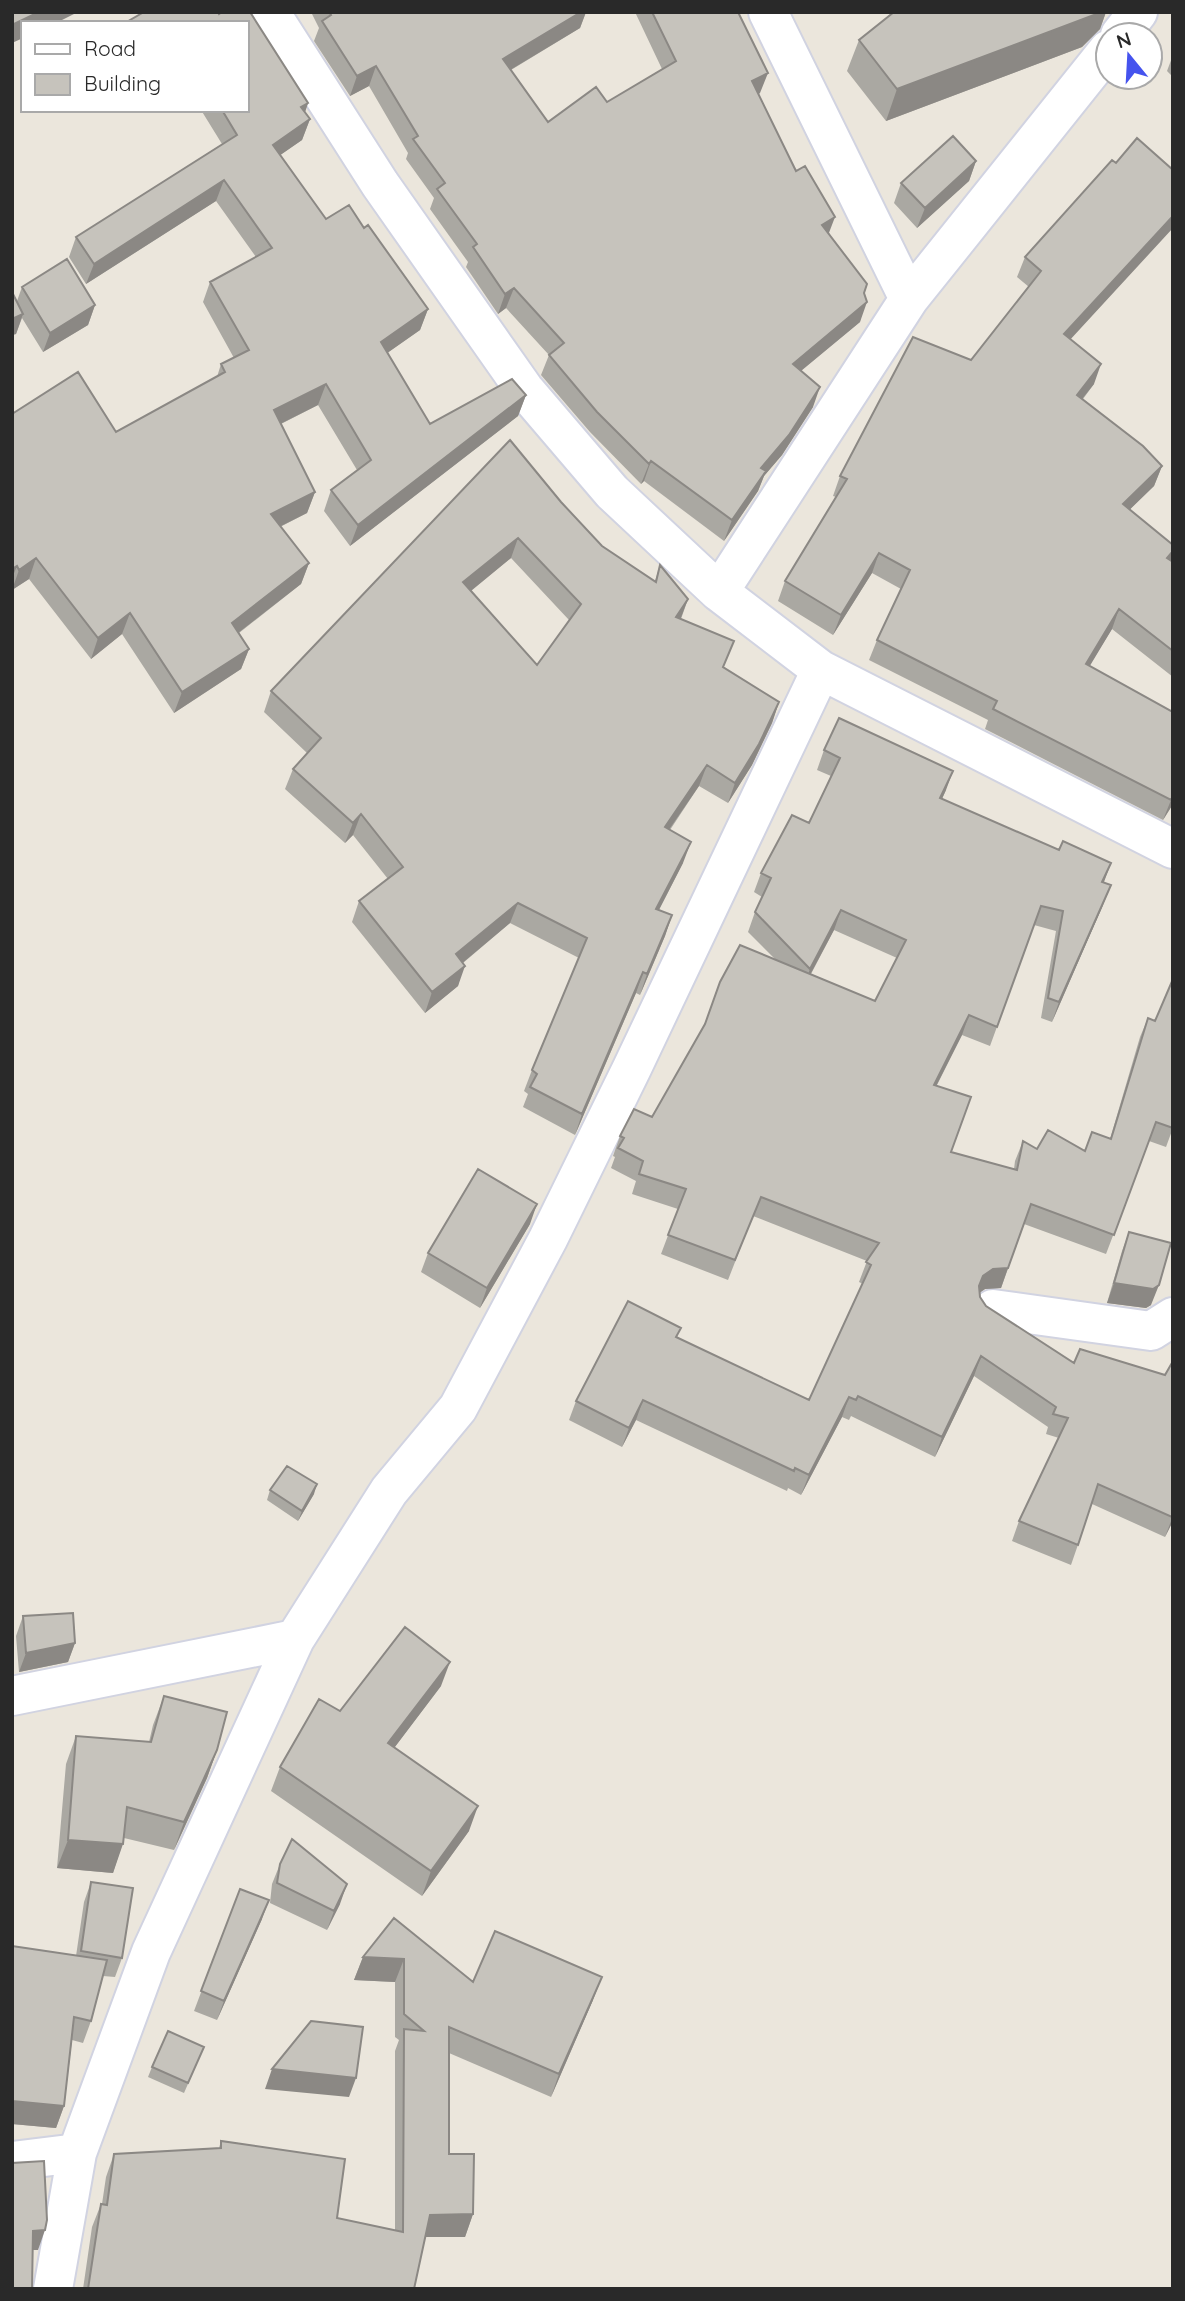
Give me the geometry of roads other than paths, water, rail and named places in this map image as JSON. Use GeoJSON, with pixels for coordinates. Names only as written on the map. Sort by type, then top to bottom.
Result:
{"type":"FeatureCollection","features":[{"type":"Feature","properties":{"kind":"street"},"geometry":{"type":"LineString","coordinates":[[270,12],[380,184],[524,389],[612,492],[719,592],[821,670],[1171,846]]}},
{"type":"Feature","properties":{"kind":"street"},"geometry":{"type":"LineString","coordinates":[[768,12],[909,299]]}},
{"type":"Feature","properties":{"kind":"street"},"geometry":{"type":"LineString","coordinates":[[719,592],[909,299],[1094,68]]}},
{"type":"Feature","properties":{"kind":"street"},"geometry":{"type":"LineString","coordinates":[[53,2289],[77,2153],[151,1952],[295,1639],[390,1491],[458,1408],[548,1239],[821,670]]}},
{"type":"Feature","properties":{"kind":"street"},"geometry":{"type":"LineString","coordinates":[[993,1309],[1151,1331],[1173,1317]]}},
{"type":"Feature","properties":{"kind":"street"},"geometry":{"type":"LineString","coordinates":[[12,1696],[295,1639]]}},
{"type":"Feature","properties":{"kind":"street"},"geometry":{"type":"LineString","coordinates":[[12,2161],[77,2153]]}}]}
